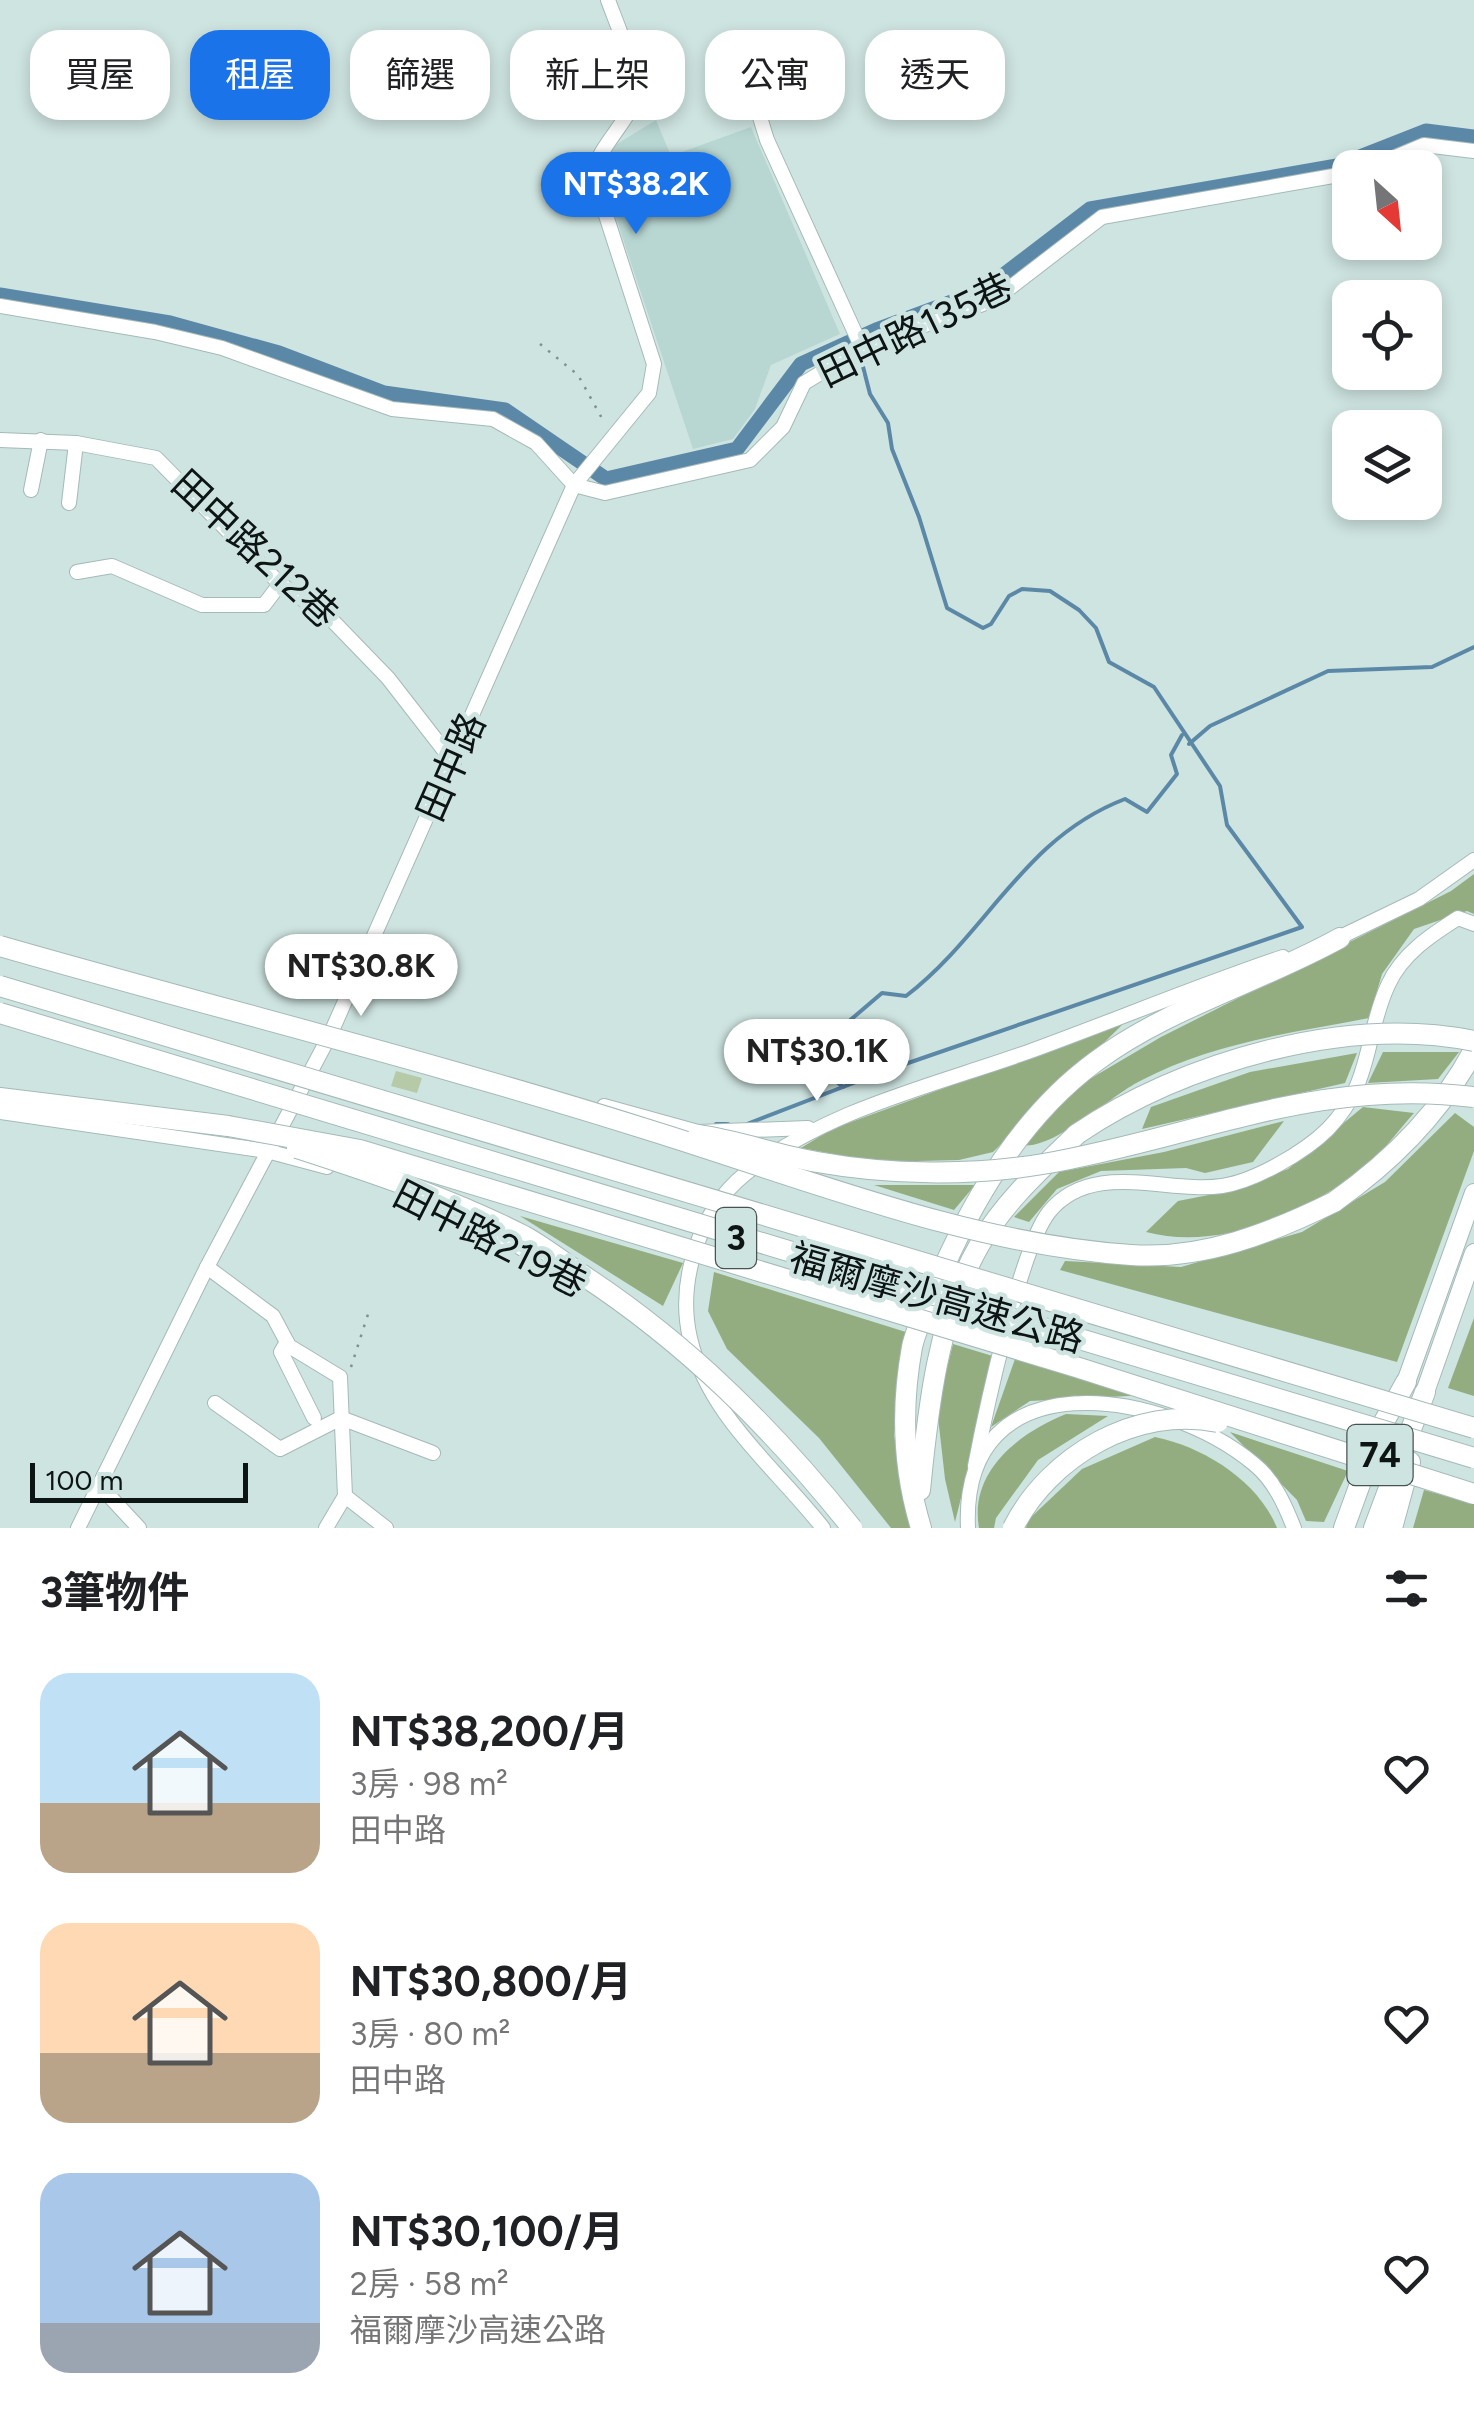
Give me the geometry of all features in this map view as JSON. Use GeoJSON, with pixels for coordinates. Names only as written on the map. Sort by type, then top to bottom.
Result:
{"type":"FeatureCollection","features":[{"type":"Feature","properties":{"kind":"highway"},"geometry":{"type":"LineString","coordinates":[[919,1522],[904,1431],[913,1342],[958,1231],[1014,1144],[1094,1062],[1144,1032],[1278,972],[1340,938]]}},
{"type":"Feature","properties":{"kind":"highway"},"geometry":{"type":"LineString","coordinates":[[0,944],[647,1129],[976,1228],[1132,1255],[1238,1243],[1334,1202],[1369,1177],[1428,1119],[1474,1050]]}},
{"type":"Feature","properties":{"kind":"highway","name":"福爾摩沙高速公路"},"geometry":{"type":"LineString","coordinates":[[0,986],[1474,1428]]}},
{"type":"Feature","properties":{"kind":"highway","name":"福爾摩沙高速公路"},"geometry":{"type":"LineString","coordinates":[[0,1012],[1474,1458]]}},
{"type":"Feature","properties":{"kind":"highway"},"geometry":{"type":"LineString","coordinates":[[919,1522],[926,1419],[961,1284],[980,1242],[1077,1134],[1109,1112],[1162,1086],[1213,1066],[1278,1049],[1382,1035],[1442,1035],[1474,1041]]}},
{"type":"Feature","properties":{"kind":"highway"},"geometry":{"type":"LineString","coordinates":[[647,1129],[718,1138],[816,1162],[862,1168],[978,1171],[1042,1164],[1350,1093],[1408,1090],[1474,1097]]}},
{"type":"Feature","properties":{"kind":"highway"},"geometry":{"type":"LineString","coordinates":[[0,1098],[228,1126],[360,1150],[1076,1367],[1474,1494]]}},
{"type":"Feature","properties":{"kind":"highway"},"geometry":{"type":"LineString","coordinates":[[228,1126],[366,1170],[527,1237],[630,1306],[695,1356],[782,1441],[852,1528]]}},
{"type":"Feature","properties":{"kind":"highway"},"geometry":{"type":"LineString","coordinates":[[1344,1528],[1380,1429],[1416,1387]]}},
{"type":"Feature","properties":{"kind":"highway"},"geometry":{"type":"LineString","coordinates":[[1392,1528],[1416,1387]]}},
{"type":"Feature","properties":{"kind":"highway","name":"74"},"geometry":{"type":"LineString","coordinates":[[1354,1528],[1416,1387]]}},
{"type":"Feature","properties":{"kind":"highway","name":"74"},"geometry":{"type":"LineString","coordinates":[[1374,1528],[1416,1387]]}},
{"type":"Feature","properties":{"kind":"highway"},"geometry":{"type":"LineString","coordinates":[[1012,1528],[1025,1504],[1069,1460],[1135,1427],[1172,1418],[1204,1420],[1295,1439]]}},
{"type":"Feature","properties":{"kind":"main road"},"geometry":{"type":"LineString","coordinates":[[1416,1387],[1474,1193]]}},
{"type":"Feature","properties":{"kind":"main road"},"geometry":{"type":"LineString","coordinates":[[1416,1387],[1474,1254]]}},
{"type":"Feature","properties":{"kind":"street","name":"田中路"},"geometry":{"type":"LineString","coordinates":[[78,1528],[207,1266],[330,1035],[579,480],[649,392],[654,364],[592,172],[603,144],[635,102],[636,82],[608,0]]}},
{"type":"Feature","properties":{"kind":"street"},"geometry":{"type":"LineString","coordinates":[[761,120],[862,348]]}},
{"type":"Feature","properties":{"kind":"street"},"geometry":{"type":"LineString","coordinates":[[1412,150],[1424,145],[1474,151]]}},
{"type":"Feature","properties":{"kind":"street","name":"田中路135巷"},"geometry":{"type":"LineString","coordinates":[[579,480],[605,493],[750,460],[782,427],[804,383],[862,348],[994,300],[1102,217],[1332,177]]}},
{"type":"Feature","properties":{"kind":"street"},"geometry":{"type":"LineString","coordinates":[[0,306],[155,332],[222,348],[392,409],[492,420],[536,444],[579,480]]}},
{"type":"Feature","properties":{"kind":"street","name":"田中路212巷"},"geometry":{"type":"LineString","coordinates":[[0,440],[76,442],[156,458],[280,584],[328,616],[388,678],[454,763]]}},
{"type":"Feature","properties":{"kind":"street"},"geometry":{"type":"LineString","coordinates":[[31,490],[41,440]]}},
{"type":"Feature","properties":{"kind":"street"},"geometry":{"type":"LineString","coordinates":[[69,503],[76,442]]}},
{"type":"Feature","properties":{"kind":"street"},"geometry":{"type":"LineString","coordinates":[[78,572],[112,566],[215,606],[264,605],[280,584]]}},
{"type":"Feature","properties":{"kind":"street"},"geometry":{"type":"LineString","coordinates":[[0,944],[698,1132],[768,1133],[818,1126],[1340,938],[1420,899],[1474,860]]}},
{"type":"Feature","properties":{"kind":"street"},"geometry":{"type":"LineString","coordinates":[[968,1528],[966,1499],[1032,1246],[1050,1212],[1075,1193],[1109,1183],[1141,1180],[1184,1189],[1227,1185],[1297,1155],[1349,1105],[1367,1070],[1389,983],[1406,958],[1458,918],[1474,924]]}},
{"type":"Feature","properties":{"kind":"street","name":"田中路219巷"},"geometry":{"type":"LineString","coordinates":[[0,1112],[267,1151],[400,1188],[499,1234],[649,1326]]}},
{"type":"Feature","properties":{"kind":"street"},"geometry":{"type":"LineString","coordinates":[[818,1126],[742,1177],[712,1213],[690,1268],[685,1300],[690,1340],[719,1407],[823,1527]]}},
{"type":"Feature","properties":{"kind":"street"},"geometry":{"type":"LineString","coordinates":[[207,1266],[273,1316],[287,1342],[340,1377],[346,1496],[326,1528]]}},
{"type":"Feature","properties":{"kind":"street"},"geometry":{"type":"LineString","coordinates":[[287,1342],[280,1352],[314,1418]]}},
{"type":"Feature","properties":{"kind":"street"},"geometry":{"type":"LineString","coordinates":[[976,1466],[993,1436],[1024,1412],[1068,1402],[1127,1405],[1211,1435],[1255,1465],[1278,1491],[1294,1528]]}},
{"type":"Feature","properties":{"kind":"street"},"geometry":{"type":"LineString","coordinates":[[215,1403],[280,1449],[341,1418],[433,1453]]}},
{"type":"Feature","properties":{"kind":"street"},"geometry":{"type":"LineString","coordinates":[[100,1486],[139,1528]]}},
{"type":"Feature","properties":{"kind":"street"},"geometry":{"type":"LineString","coordinates":[[346,1496],[386,1528]]}},
{"type":"Feature","properties":{"kind":"path"},"geometry":{"type":"LineString","coordinates":[[540,344],[578,374],[612,438]]}},
{"type":"Feature","properties":{"kind":"path"},"geometry":{"type":"LineString","coordinates":[[340,1377],[352,1364],[368,1312]]}},
{"type":"Feature","properties":{"kind":"shaded area"},"geometry":{"type":"Polygon","coordinates":[[[656,120],[671,156],[751,127],[840,334],[771,365],[755,409],[733,439],[693,449],[600,170],[617,144],[656,120]]]}},
{"type":"Feature","properties":{"kind":"green space"},"geometry":{"type":"Polygon","coordinates":[[[1474,874],[1474,914],[1467,911],[1414,929],[1382,974],[1369,1018],[1252,1041],[1195,1057],[1140,1081],[1049,1140],[1021,1145],[1083,1083],[1161,1037],[1451,891],[1474,874]]]}},
{"type":"Feature","properties":{"kind":"green space"},"geometry":{"type":"Polygon","coordinates":[[[1125,1022],[993,1152],[959,1160],[876,1162],[801,1148],[832,1129],[1125,1022]]]}},
{"type":"Feature","properties":{"kind":"green space"},"geometry":{"type":"Polygon","coordinates":[[[1383,1052],[1459,1052],[1438,1079],[1368,1083],[1383,1052]]]}},
{"type":"Feature","properties":{"kind":"green space"},"geometry":{"type":"Polygon","coordinates":[[[1357,1053],[1345,1083],[1142,1129],[1151,1107],[1250,1072],[1357,1053]]]}},
{"type":"Feature","properties":{"kind":"green space"},"geometry":{"type":"Polygon","coordinates":[[[396,1071],[422,1078],[417,1093],[391,1086],[396,1071]]]}},
{"type":"Feature","properties":{"kind":"green space"},"geometry":{"type":"Polygon","coordinates":[[[1363,1107],[1414,1113],[1371,1162],[1332,1190],[1282,1216],[1228,1233],[1173,1237],[1146,1232],[1178,1201],[1224,1192],[1288,1169],[1363,1107]]]}},
{"type":"Feature","properties":{"kind":"green space"},"geometry":{"type":"Polygon","coordinates":[[[1455,1113],[1474,1127],[1474,1151],[1397,1362],[1060,1270],[1065,1261],[1181,1267],[1302,1232],[1385,1182],[1455,1113]]]}},
{"type":"Feature","properties":{"kind":"green space"},"geometry":{"type":"Polygon","coordinates":[[[1284,1121],[1253,1162],[1205,1173],[1186,1168],[1101,1171],[1057,1189],[1029,1222],[1014,1217],[1059,1172],[1164,1152],[1284,1121]]]}},
{"type":"Feature","properties":{"kind":"green space"},"geometry":{"type":"Polygon","coordinates":[[[874,1185],[975,1185],[954,1210],[874,1185]]]}},
{"type":"Feature","properties":{"kind":"green space"},"geometry":{"type":"Polygon","coordinates":[[[520,1216],[683,1263],[663,1306],[520,1216]]]}},
{"type":"Feature","properties":{"kind":"green space"},"geometry":{"type":"Polygon","coordinates":[[[714,1272],[909,1333],[894,1435],[911,1528],[891,1528],[819,1438],[727,1349],[708,1311],[714,1272]]]}},
{"type":"Feature","properties":{"kind":"green space"},"geometry":{"type":"Polygon","coordinates":[[[1474,1318],[1474,1396],[1448,1388],[1474,1318]]]}},
{"type":"Feature","properties":{"kind":"green space"},"geometry":{"type":"Polygon","coordinates":[[[953,1344],[996,1357],[955,1522],[945,1479],[937,1408],[953,1344]]]}},
{"type":"Feature","properties":{"kind":"green space"},"geometry":{"type":"Polygon","coordinates":[[[1015,1359],[1148,1395],[1030,1401],[991,1427],[1015,1359]]]}},
{"type":"Feature","properties":{"kind":"green space"},"geometry":{"type":"Polygon","coordinates":[[[1066,1414],[1108,1416],[1038,1460],[996,1518],[994,1528],[979,1528],[982,1489],[1001,1457],[1031,1432],[1066,1414]]]}},
{"type":"Feature","properties":{"kind":"green space"},"geometry":{"type":"Polygon","coordinates":[[[1230,1432],[1348,1471],[1324,1522],[1306,1521],[1297,1500],[1230,1432]]]}},
{"type":"Feature","properties":{"kind":"green space"},"geometry":{"type":"Polygon","coordinates":[[[1155,1437],[1192,1449],[1227,1469],[1257,1495],[1277,1528],[1026,1528],[1028,1520],[1082,1469],[1155,1437]]]}},
{"type":"Feature","properties":{"kind":"green space"},"geometry":{"type":"Polygon","coordinates":[[[1424,1490],[1474,1504],[1474,1528],[1413,1528],[1424,1490]]]}},
{"type":"Feature","properties":{"kind":"waterway"},"geometry":{"type":"LineString","coordinates":[[0,295],[170,323],[279,353],[384,393],[505,410],[606,479],[737,449],[801,364],[876,330],[984,290],[1090,209],[1337,166],[1426,131],[1474,137]]}},
{"type":"Feature","properties":{"kind":"waterway"},"geometry":{"type":"LineString","coordinates":[[747,1124],[882,1072],[1302,927],[1227,825],[1220,786],[1154,687],[1109,662],[1096,628],[1079,610],[1050,591],[1022,589],[1009,596],[991,624],[983,628],[947,608],[919,517],[892,449],[888,423],[870,394],[860,355]]}},
{"type":"Feature","properties":{"kind":"waterway"},"geometry":{"type":"LineString","coordinates":[[1189,744],[1210,726],[1328,671],[1432,667],[1474,647]]}},
{"type":"Feature","properties":{"kind":"waterway"},"geometry":{"type":"LineString","coordinates":[[843,1087],[807,1057],[882,993],[906,996],[935,971],[1059,837],[1125,799],[1147,812],[1177,774],[1171,755],[1182,735]]}},
{"type":"Feature","properties":{"kind":"waterway"},"geometry":{"type":"LineString","coordinates":[[716,1124],[728,1124]]}}]}
